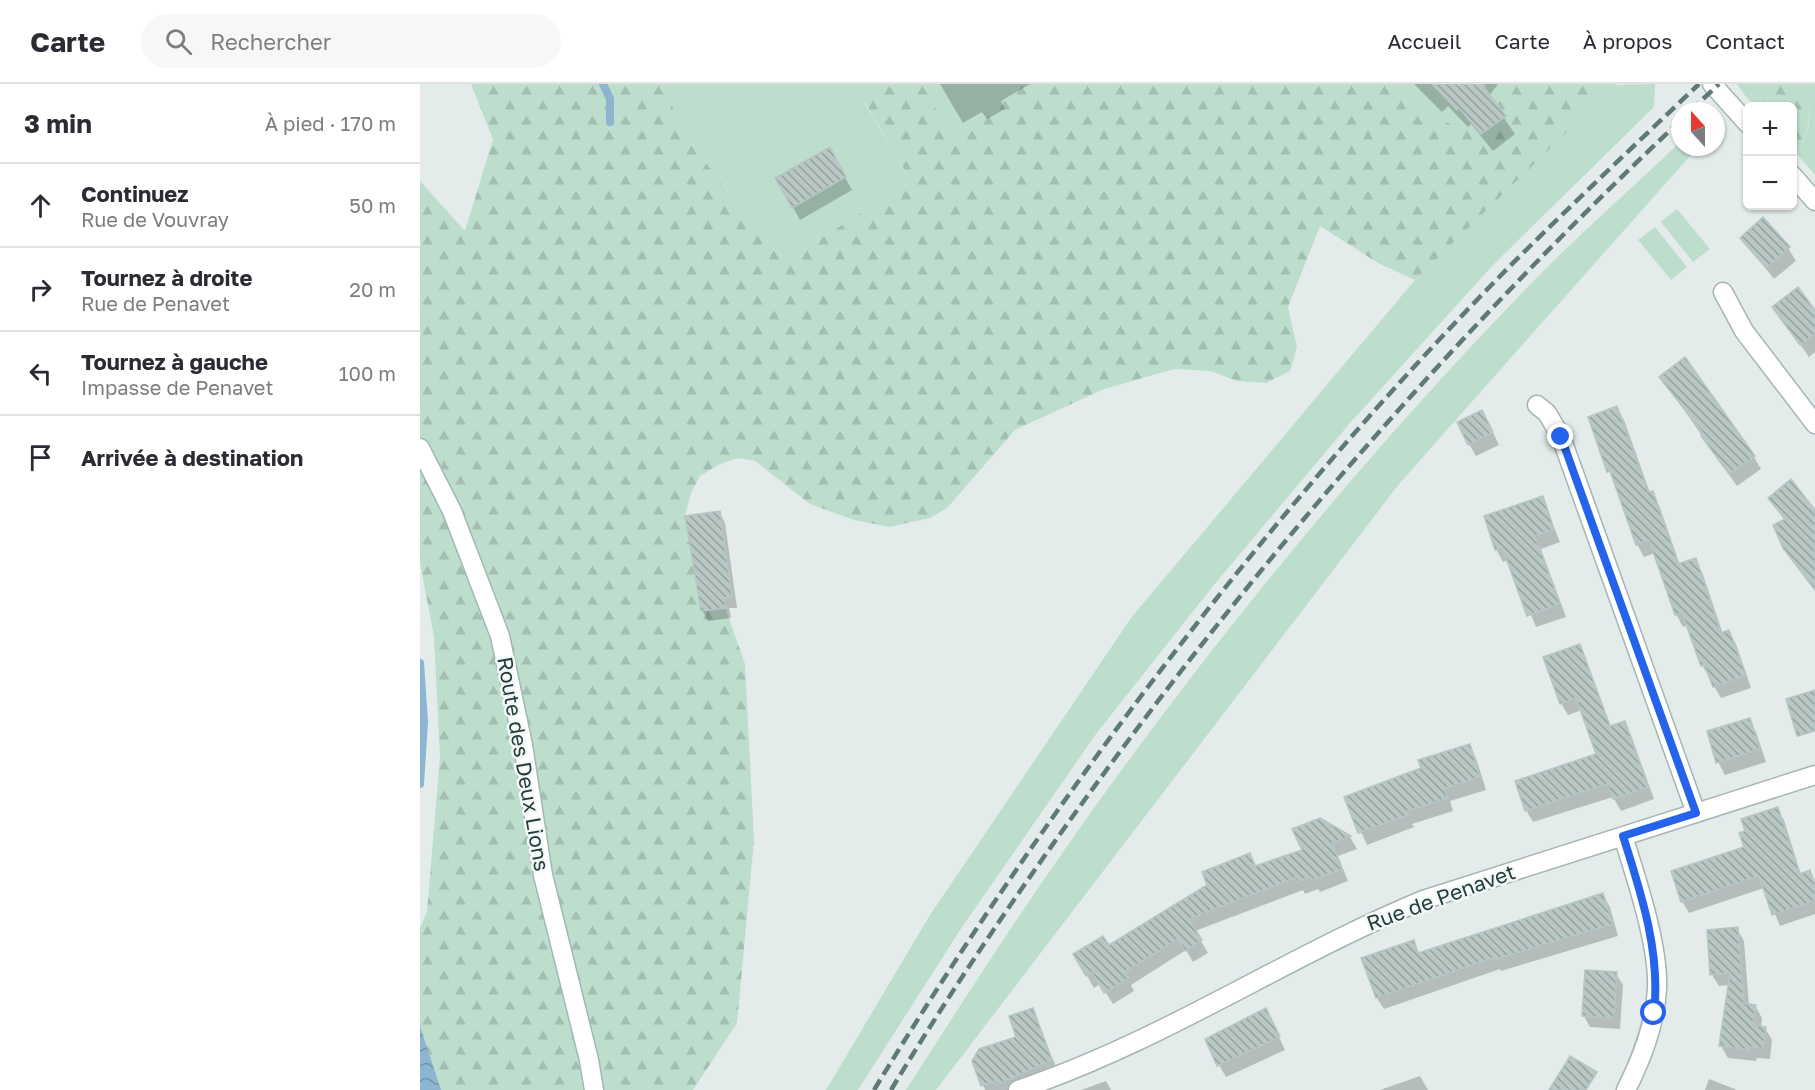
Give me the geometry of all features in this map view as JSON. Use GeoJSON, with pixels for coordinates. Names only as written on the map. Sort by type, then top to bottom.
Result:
{"type":"FeatureCollection","features":[{"type":"Feature","properties":{"kind":"street"},"geometry":{"type":"LineString","coordinates":[[1712,84],[1743,118]]}},
{"type":"Feature","properties":{"kind":"street"},"geometry":{"type":"LineString","coordinates":[[1797,181],[1815,201]]}},
{"type":"Feature","properties":{"kind":"street"},"geometry":{"type":"LineString","coordinates":[[1723,292],[1744,331],[1815,424]]}},
{"type":"Feature","properties":{"kind":"street"},"geometry":{"type":"LineString","coordinates":[[1537,405],[1547,413],[1561,437],[1696,813]]}},
{"type":"Feature","properties":{"kind":"street","name":"Route des Deux Lions"},"geometry":{"type":"LineString","coordinates":[[420,448],[452,511],[500,636],[523,745],[543,875],[589,1060],[594,1090]]}},
{"type":"Feature","properties":{"kind":"street","name":"Rue de Penavet"},"geometry":{"type":"LineString","coordinates":[[1018,1090],[1125,1049],[1391,913],[1423,900],[1815,775]]}},
{"type":"Feature","properties":{"kind":"street"},"geometry":{"type":"LineString","coordinates":[[1623,836],[1652,943],[1657,987],[1648,1040],[1626,1090]]}},
{"type":"Feature","properties":{"kind":"green space"},"geometry":{"type":"Polygon","coordinates":[[[471,84],[664,84],[680,126],[719,181],[784,262],[911,181],[864,101],[893,84],[922,84],[950,132],[1023,84],[1402,84],[1446,122],[1458,126],[1471,126],[1483,119],[1511,84],[1616,84],[1415,280],[1378,263],[1320,226],[1288,307],[1297,347],[1290,371],[1266,383],[1237,381],[1211,371],[1174,369],[1104,389],[1015,430],[947,508],[930,518],[889,527],[854,520],[810,504],[755,461],[738,458],[718,465],[700,476],[691,493],[685,516],[701,610],[725,607],[745,664],[754,840],[737,1023],[693,1090],[420,1090],[420,928],[427,912],[440,757],[434,637],[420,562],[420,181],[465,231],[493,139],[471,84]]]}},
{"type":"Feature","properties":{"kind":"green space"},"geometry":{"type":"Polygon","coordinates":[[[664,84],[893,84],[864,102],[911,181],[784,262],[719,181],[680,126],[664,84]]]}},
{"type":"Feature","properties":{"kind":"green space"},"geometry":{"type":"Polygon","coordinates":[[[922,84],[1023,84],[950,132],[922,84]]]}},
{"type":"Feature","properties":{"kind":"green space"},"geometry":{"type":"Polygon","coordinates":[[[1402,84],[1511,84],[1483,119],[1471,126],[1458,126],[1446,122],[1433,113],[1402,84]]]}},
{"type":"Feature","properties":{"kind":"green space"},"geometry":{"type":"Polygon","coordinates":[[[1655,84],[1654,107],[1493,265],[1350,423],[1213,586],[1096,734],[960,930],[858,1090],[826,1090],[930,915],[1131,618],[1415,280],[1613,85],[1655,84]]]}},
{"type":"Feature","properties":{"kind":"green space"},"geometry":{"type":"Polygon","coordinates":[[[1737,84],[1766,84],[1756,94],[1746,97],[1737,84]]]}},
{"type":"Feature","properties":{"kind":"green space"},"geometry":{"type":"Polygon","coordinates":[[[1766,84],[1803,84],[1809,102],[1809,120],[1805,137],[1797,151],[1797,102],[1751,102],[1746,97],[1756,94],[1766,84]]]}},
{"type":"Feature","properties":{"kind":"green space"},"geometry":{"type":"Polygon","coordinates":[[[1803,84],[1815,84],[1815,175],[1797,154],[1808,128],[1810,111],[1803,84]]]}},
{"type":"Feature","properties":{"kind":"green space"},"geometry":{"type":"Polygon","coordinates":[[[1671,151],[1671,156],[1690,156],[1399,484],[936,1090],[906,1090],[1061,855],[1210,653],[1361,469],[1467,351],[1559,256],[1671,151]]]}},
{"type":"Feature","properties":{"kind":"green space"},"geometry":{"type":"Polygon","coordinates":[[[1677,209],[1710,249],[1693,262],[1661,222],[1677,209]]]}},
{"type":"Feature","properties":{"kind":"green space"},"geometry":{"type":"Polygon","coordinates":[[[1655,227],[1687,267],[1671,280],[1638,240],[1655,227]]]}},
{"type":"Feature","properties":{"kind":"water"},"geometry":{"type":"Polygon","coordinates":[[[420,1026],[439,1084],[441,1090],[420,1090],[420,1026]]]}},
{"type":"Feature","properties":{"kind":"building"},"geometry":{"type":"Polygon","coordinates":[[[1432,84],[1485,84],[1483,86],[1506,116],[1481,134],[1459,108],[1457,110],[1432,84]]]}},
{"type":"Feature","properties":{"kind":"building"},"geometry":{"type":"Polygon","coordinates":[[[830,147],[846,177],[792,208],[775,178],[830,147]]]}},
{"type":"Feature","properties":{"kind":"building"},"geometry":{"type":"Polygon","coordinates":[[[1763,217],[1790,247],[1766,268],[1740,238],[1763,217]]]}},
{"type":"Feature","properties":{"kind":"building"},"geometry":{"type":"Polygon","coordinates":[[[1798,287],[1815,310],[1815,334],[1800,345],[1772,307],[1798,287]]]}},
{"type":"Feature","properties":{"kind":"building"},"geometry":{"type":"Polygon","coordinates":[[[1685,357],[1755,456],[1729,474],[1701,436],[1704,434],[1659,377],[1685,357]]]}},
{"type":"Feature","properties":{"kind":"building"},"geometry":{"type":"Polygon","coordinates":[[[1617,406],[1648,492],[1653,491],[1678,564],[1696,558],[1721,633],[1729,630],[1746,675],[1713,687],[1704,664],[1701,666],[1682,613],[1675,615],[1649,540],[1636,545],[1588,417],[1617,406]]]}},
{"type":"Feature","properties":{"kind":"building"},"geometry":{"type":"Polygon","coordinates":[[[1482,410],[1493,432],[1468,445],[1457,422],[1482,410]]]}},
{"type":"Feature","properties":{"kind":"building"},"geometry":{"type":"Polygon","coordinates":[[[1791,479],[1815,510],[1815,590],[1783,548],[1773,525],[1785,519],[1768,498],[1791,479]]]}},
{"type":"Feature","properties":{"kind":"building"},"geometry":{"type":"Polygon","coordinates":[[[1543,496],[1554,529],[1535,536],[1560,604],[1527,616],[1502,547],[1495,550],[1484,516],[1543,496]]]}},
{"type":"Feature","properties":{"kind":"building"},"geometry":{"type":"Polygon","coordinates":[[[720,511],[732,597],[724,598],[726,608],[701,611],[685,516],[720,511]]]}},
{"type":"Feature","properties":{"kind":"building"},"geometry":{"type":"Polygon","coordinates":[[[1580,644],[1610,726],[1625,721],[1648,787],[1613,799],[1607,784],[1525,811],[1515,781],[1596,754],[1576,698],[1560,704],[1543,657],[1580,644]]]}},
{"type":"Feature","properties":{"kind":"building"},"geometry":{"type":"Polygon","coordinates":[[[1815,690],[1815,731],[1797,736],[1786,699],[1815,690]]]}},
{"type":"Feature","properties":{"kind":"building"},"geometry":{"type":"Polygon","coordinates":[[[1750,718],[1760,749],[1716,763],[1707,731],[1750,718]]]}},
{"type":"Feature","properties":{"kind":"building"},"geometry":{"type":"Polygon","coordinates":[[[1470,744],[1480,777],[1444,789],[1448,798],[1407,811],[1408,815],[1358,833],[1344,797],[1421,768],[1418,760],[1470,744]]]}},
{"type":"Feature","properties":{"kind":"building"},"geometry":{"type":"Polygon","coordinates":[[[1778,807],[1800,874],[1810,870],[1815,885],[1815,901],[1772,915],[1759,876],[1681,902],[1671,871],[1744,847],[1739,833],[1745,831],[1741,819],[1778,807]]]}},
{"type":"Feature","properties":{"kind":"building"},"geometry":{"type":"Polygon","coordinates":[[[1320,818],[1351,836],[1332,843],[1342,869],[1312,880],[1311,877],[1297,882],[1295,878],[1189,919],[1202,940],[1185,951],[1178,939],[1125,972],[1129,978],[1104,993],[1092,972],[1086,976],[1073,954],[1103,936],[1109,945],[1207,885],[1202,872],[1250,853],[1255,866],[1302,850],[1292,829],[1320,818]]]}},
{"type":"Feature","properties":{"kind":"building"},"geometry":{"type":"Polygon","coordinates":[[[1603,893],[1613,924],[1493,960],[1492,958],[1376,998],[1361,958],[1414,940],[1418,953],[1603,893]]]}},
{"type":"Feature","properties":{"kind":"building"},"geometry":{"type":"Polygon","coordinates":[[[1738,927],[1744,1003],[1756,1005],[1753,1025],[1766,1027],[1763,1048],[1750,1047],[1750,1050],[1719,1046],[1730,973],[1710,975],[1707,930],[1738,927]]]}},
{"type":"Feature","properties":{"kind":"building"},"geometry":{"type":"Polygon","coordinates":[[[1585,970],[1617,972],[1614,1018],[1582,1016],[1585,970]]]}},
{"type":"Feature","properties":{"kind":"building"},"geometry":{"type":"Polygon","coordinates":[[[1033,1008],[1052,1060],[996,1085],[995,1081],[981,1086],[972,1061],[979,1049],[1016,1037],[1009,1016],[1033,1008]]]}},
{"type":"Feature","properties":{"kind":"building"},"geometry":{"type":"Polygon","coordinates":[[[1266,1008],[1280,1037],[1217,1066],[1205,1039],[1266,1008]]]}},
{"type":"Feature","properties":{"kind":"building"},"geometry":{"type":"Polygon","coordinates":[[[1570,1056],[1597,1072],[1586,1090],[1549,1090],[1570,1056]]]}},
{"type":"Feature","properties":{"kind":"waterway"},"geometry":{"type":"LineString","coordinates":[[603,84],[610,99],[610,122]]}},
{"type":"Feature","properties":{"kind":"waterway"},"geometry":{"type":"LineString","coordinates":[[420,663],[424,722],[420,784]]}},
{"type":"Feature","properties":{"kind":"railway"},"geometry":{"type":"LineString","coordinates":[[874,1090],[942,981],[1090,765],[1250,556],[1421,359],[1533,243],[1699,84]]}},
{"type":"Feature","properties":{"kind":"railway"},"geometry":{"type":"LineString","coordinates":[[1700,102],[1719,84]]}},
{"type":"Feature","properties":{"kind":"railway"},"geometry":{"type":"LineString","coordinates":[[891,1090],[998,923],[1055,841],[1113,761],[1244,592],[1312,509],[1454,349],[1603,195],[1671,130]]}},
{"type":"Feature","properties":{"kind":"route"},"geometry":{"type":"LineString","coordinates":[[1561,437],[1696,813],[1623,836],[1656,965],[1657,987],[1654,1013]]}}]}
